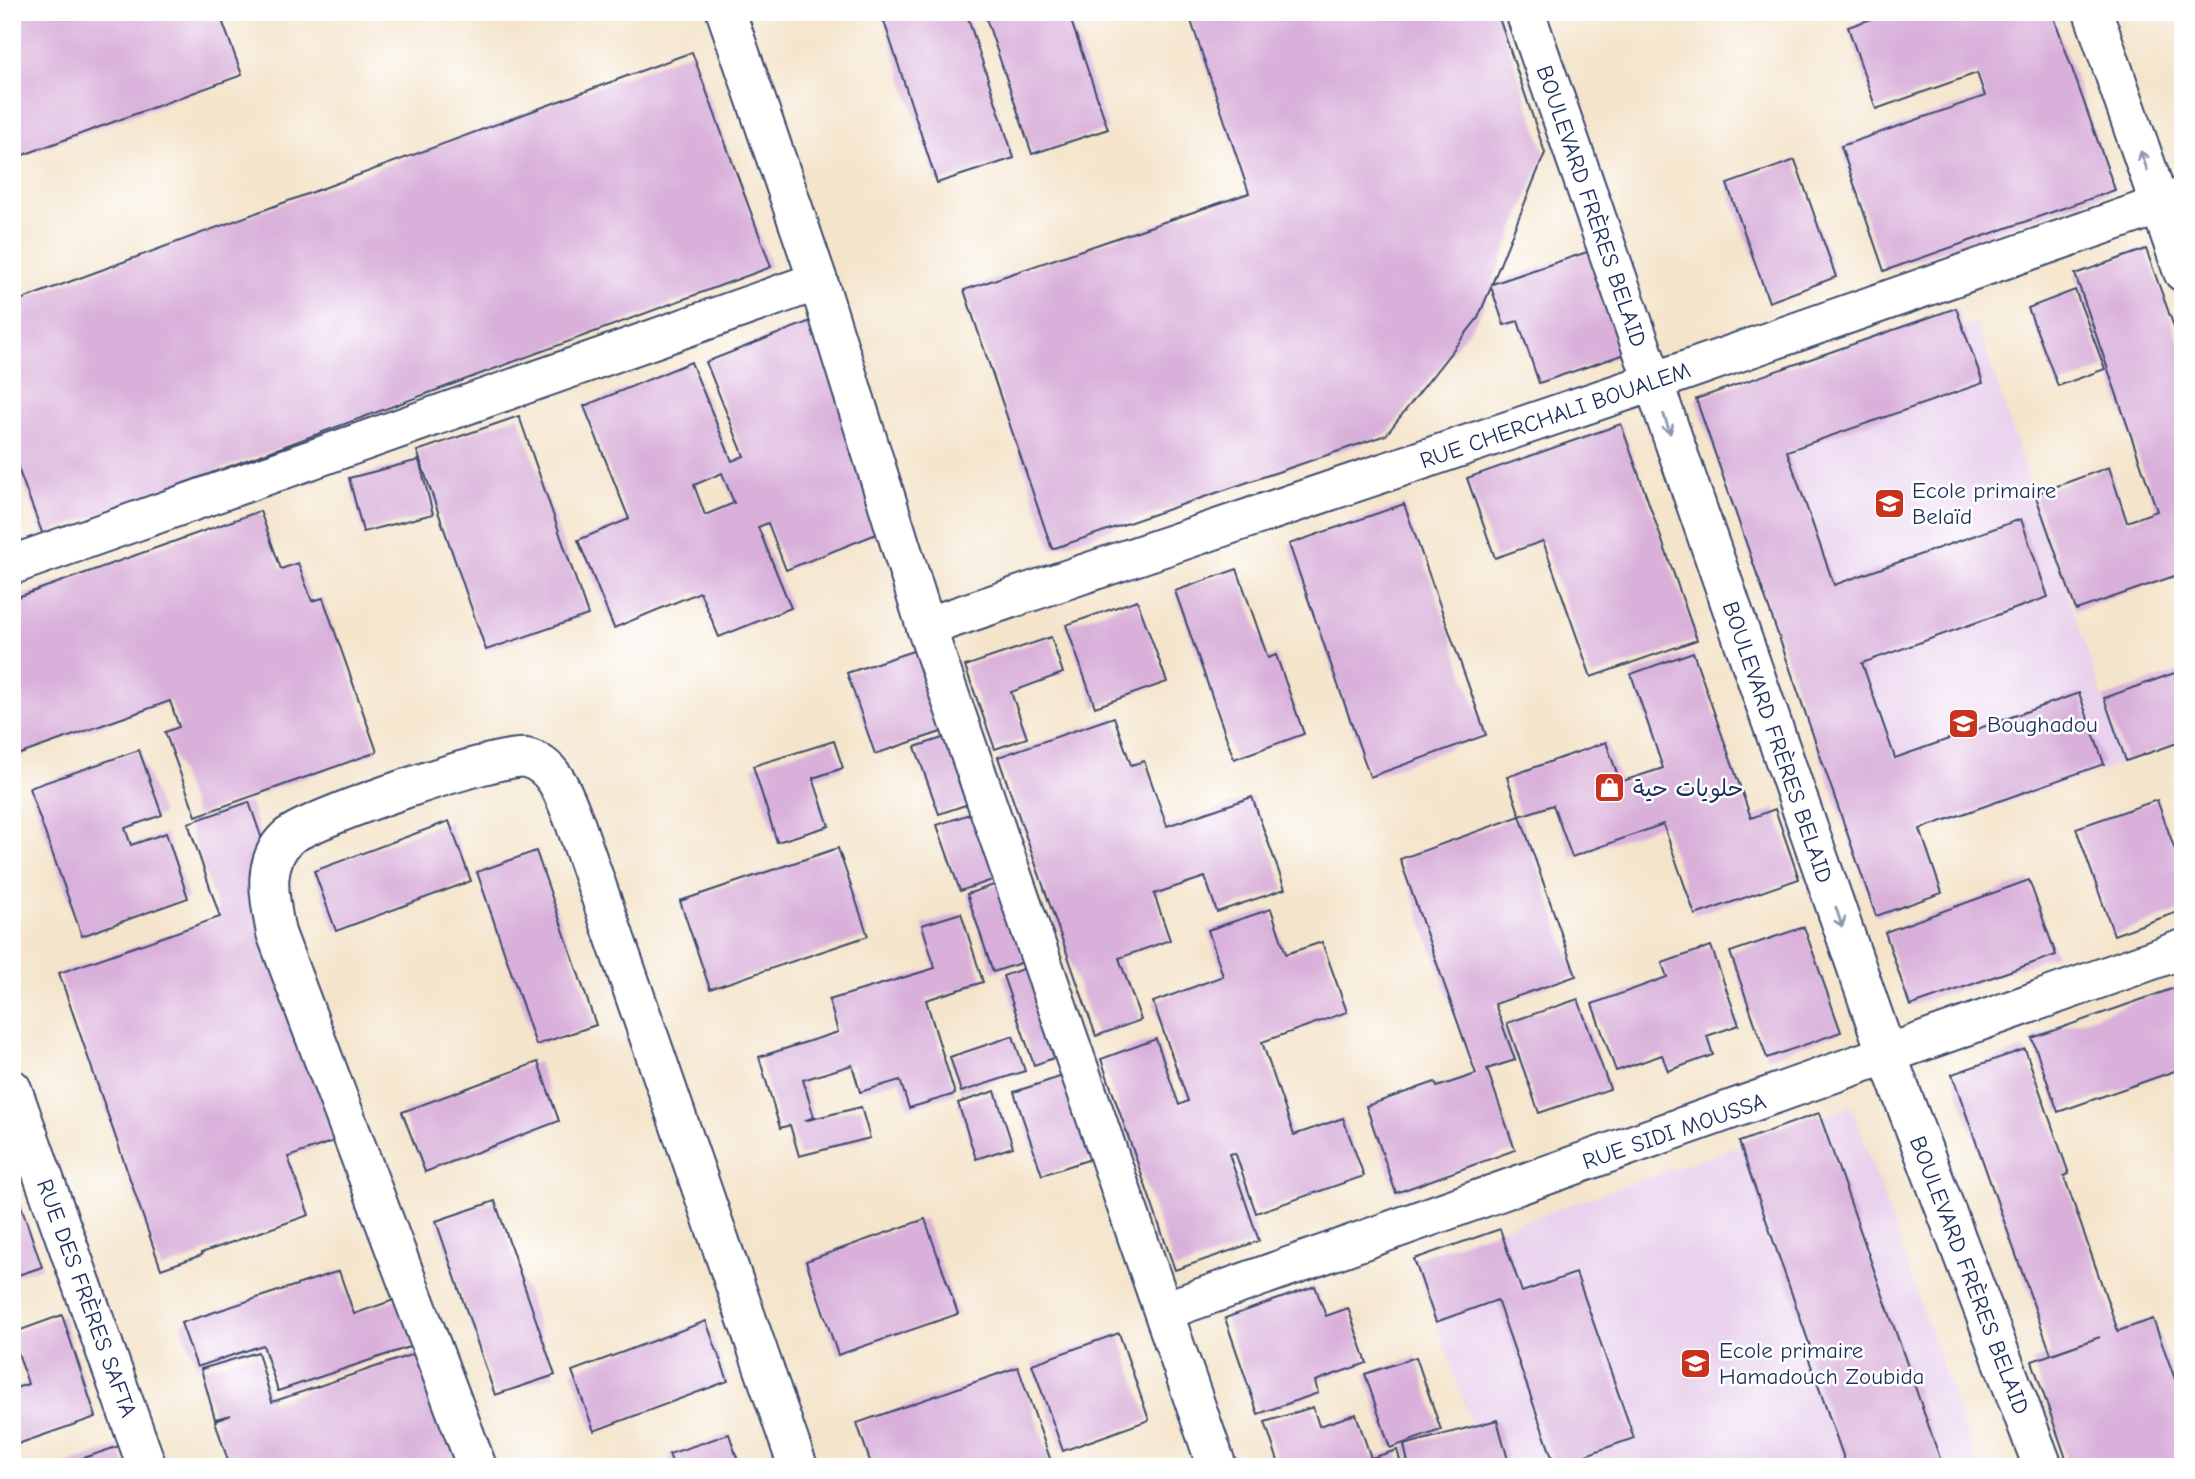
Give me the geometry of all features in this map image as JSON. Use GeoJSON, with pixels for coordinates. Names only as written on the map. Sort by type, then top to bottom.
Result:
{"type":"FeatureCollection","features":[{"type":"Feature","properties":{"kind":"street"},"geometry":{"type":"LineString","coordinates":[[726,12],[818,281],[926,627],[1217,1467]]}},
{"type":"Feature","properties":{"kind":"street","name":"BOULEVARD FRÈRES BELAID"},"geometry":{"type":"LineString","coordinates":[[1525,12],[1887,1055],[2043,1467]]}},
{"type":"Feature","properties":{"kind":"street"},"geometry":{"type":"LineString","coordinates":[[2093,12],[2171,201],[2183,272]]}},
{"type":"Feature","properties":{"kind":"street","name":"RUE CHERCHALI BOUALEM"},"geometry":{"type":"LineString","coordinates":[[926,627],[1653,382],[2171,201]]}},
{"type":"Feature","properties":{"kind":"street"},"geometry":{"type":"LineString","coordinates":[[12,565],[818,281]]}},
{"type":"Feature","properties":{"kind":"street"},"geometry":{"type":"LineString","coordinates":[[477,1467],[276,933],[268,892],[272,860],[287,837],[313,821],[478,765],[525,757],[540,764],[553,775],[575,823],[799,1467]]}},
{"type":"Feature","properties":{"kind":"street","name":"RUE SIDI MOUSSA"},"geometry":{"type":"LineString","coordinates":[[1164,1311],[2183,949]]}},
{"type":"Feature","properties":{"kind":"street","name":"RUE DES FRÈRES SAFTA"},"geometry":{"type":"LineString","coordinates":[[12,1089],[147,1467]]}},
{"type":"Feature","properties":{"kind":"shaded area","name":"Ecole primaire Belaïd"},"geometry":{"type":"Polygon","coordinates":[[[1976,322],[2125,763],[1859,854],[1711,411],[1976,322]]]}},
{"type":"Feature","properties":{"kind":"shaded area","name":"Ecole primaire Hamadouch Zoubida"},"geometry":{"type":"Polygon","coordinates":[[[1852,1106],[1978,1467],[1486,1467],[1414,1259],[1852,1106]]]}},
{"type":"Feature","properties":{"kind":"building"},"geometry":{"type":"Polygon","coordinates":[[[12,12],[219,12],[242,75],[12,159],[12,12]]]}},
{"type":"Feature","properties":{"kind":"building"},"geometry":{"type":"Polygon","coordinates":[[[881,12],[966,12],[1014,158],[937,183],[881,12]]]}},
{"type":"Feature","properties":{"kind":"building"},"geometry":{"type":"Polygon","coordinates":[[[984,12],[1068,12],[1108,129],[1032,154],[984,12]]]}},
{"type":"Feature","properties":{"kind":"building"},"geometry":{"type":"Polygon","coordinates":[[[1188,12],[1497,12],[1545,153],[1492,284],[1596,249],[1631,352],[1539,383],[1518,321],[1504,325],[1491,287],[1478,318],[1386,435],[1052,549],[964,290],[1249,193],[1188,12]]]}},
{"type":"Feature","properties":{"kind":"building"},"geometry":{"type":"Polygon","coordinates":[[[1891,12],[2052,12],[2115,190],[1884,271],[1841,146],[1985,96],[1977,73],[1876,109],[1848,27],[1891,12]]]}},
{"type":"Feature","properties":{"kind":"building"},"geometry":{"type":"Polygon","coordinates":[[[692,52],[771,267],[43,535],[12,452],[12,303],[692,52]]]}},
{"type":"Feature","properties":{"kind":"building"},"geometry":{"type":"Polygon","coordinates":[[[1795,160],[1836,277],[1769,302],[1727,184],[1795,160]]]}},
{"type":"Feature","properties":{"kind":"building"},"geometry":{"type":"Polygon","coordinates":[[[2146,249],[2183,352],[2183,581],[2180,574],[2076,610],[2035,494],[2109,467],[2127,522],[2157,511],[2075,274],[2146,249]]]}},
{"type":"Feature","properties":{"kind":"building"},"geometry":{"type":"Polygon","coordinates":[[[2075,290],[2105,369],[2058,386],[2028,308],[2075,290]]]}},
{"type":"Feature","properties":{"kind":"building"},"geometry":{"type":"Polygon","coordinates":[[[1956,308],[1983,383],[1787,451],[1834,585],[2021,519],[2048,597],[1862,663],[1895,758],[2079,693],[2104,764],[1920,829],[1942,893],[1876,916],[1696,399],[1956,308]]]}},
{"type":"Feature","properties":{"kind":"building"},"geometry":{"type":"Polygon","coordinates":[[[813,320],[894,527],[786,570],[768,523],[758,527],[791,608],[719,637],[700,592],[614,628],[578,540],[629,519],[584,406],[691,362],[732,461],[744,456],[706,362],[813,320]],[[722,473],[694,485],[705,515],[734,503],[722,473]]]}},
{"type":"Feature","properties":{"kind":"building"},"geometry":{"type":"Polygon","coordinates":[[[519,416],[588,615],[486,650],[417,451],[519,416]]]}},
{"type":"Feature","properties":{"kind":"building"},"geometry":{"type":"Polygon","coordinates":[[[1621,424],[1697,640],[1591,677],[1543,541],[1495,558],[1467,478],[1621,424]]]}},
{"type":"Feature","properties":{"kind":"building"},"geometry":{"type":"Polygon","coordinates":[[[419,460],[433,514],[363,532],[349,478],[419,460]]]}},
{"type":"Feature","properties":{"kind":"building"},"geometry":{"type":"Polygon","coordinates":[[[1404,504],[1486,735],[1370,777],[1289,544],[1404,504]]]}},
{"type":"Feature","properties":{"kind":"building"},"geometry":{"type":"Polygon","coordinates":[[[260,511],[281,569],[298,563],[312,601],[323,598],[377,752],[196,816],[165,732],[179,727],[170,701],[12,757],[12,599],[260,511]]]}},
{"type":"Feature","properties":{"kind":"building"},"geometry":{"type":"Polygon","coordinates":[[[1237,569],[1268,658],[1276,655],[1304,734],[1234,759],[1175,591],[1237,569]]]}},
{"type":"Feature","properties":{"kind":"building"},"geometry":{"type":"Polygon","coordinates":[[[1137,600],[1167,682],[1095,707],[1066,625],[1137,600]]]}},
{"type":"Feature","properties":{"kind":"building"},"geometry":{"type":"Polygon","coordinates":[[[1051,637],[1063,673],[1011,692],[1027,738],[995,749],[965,666],[1051,637]]]}},
{"type":"Feature","properties":{"kind":"building"},"geometry":{"type":"Polygon","coordinates":[[[925,647],[953,728],[875,754],[847,673],[925,647]]]}},
{"type":"Feature","properties":{"kind":"building"},"geometry":{"type":"Polygon","coordinates":[[[1693,652],[1751,818],[1775,809],[1799,879],[1695,915],[1663,824],[1572,857],[1553,805],[1520,816],[1507,777],[1606,742],[1620,782],[1663,768],[1631,674],[1693,652]]]}},
{"type":"Feature","properties":{"kind":"building"},"geometry":{"type":"Polygon","coordinates":[[[2183,670],[2183,741],[2126,761],[2104,698],[2183,670]]]}},
{"type":"Feature","properties":{"kind":"building"},"geometry":{"type":"Polygon","coordinates":[[[1114,717],[1131,765],[1144,761],[1167,826],[1252,797],[1285,889],[1217,912],[1205,877],[1154,894],[1170,940],[1119,958],[1141,1020],[1096,1036],[998,757],[1114,717]]]}},
{"type":"Feature","properties":{"kind":"building"},"geometry":{"type":"Polygon","coordinates":[[[961,732],[983,799],[939,814],[915,747],[961,732]]]}},
{"type":"Feature","properties":{"kind":"building"},"geometry":{"type":"Polygon","coordinates":[[[834,741],[843,768],[813,778],[829,826],[777,842],[753,766],[834,741]]]}},
{"type":"Feature","properties":{"kind":"building"},"geometry":{"type":"Polygon","coordinates":[[[139,750],[162,815],[125,828],[131,845],[166,833],[188,898],[82,936],[29,788],[139,750]]]}},
{"type":"Feature","properties":{"kind":"building"},"geometry":{"type":"Polygon","coordinates":[[[2157,800],[2183,872],[2183,910],[2114,935],[2076,828],[2157,800]]]}},
{"type":"Feature","properties":{"kind":"building"},"geometry":{"type":"Polygon","coordinates":[[[249,802],[277,882],[351,1135],[288,1157],[309,1215],[161,1269],[59,973],[220,917],[188,823],[249,802]]]}},
{"type":"Feature","properties":{"kind":"building"},"geometry":{"type":"Polygon","coordinates":[[[990,807],[1013,873],[960,891],[937,825],[990,807]]]}},
{"type":"Feature","properties":{"kind":"building"},"geometry":{"type":"Polygon","coordinates":[[[1520,816],[1576,976],[1495,1004],[1515,1060],[1487,1069],[1515,1150],[1396,1193],[1366,1106],[1435,1082],[1437,1087],[1476,1074],[1400,859],[1520,816]]]}},
{"type":"Feature","properties":{"kind":"building"},"geometry":{"type":"Polygon","coordinates":[[[449,821],[471,881],[336,931],[314,871],[449,821]]]}},
{"type":"Feature","properties":{"kind":"building"},"geometry":{"type":"Polygon","coordinates":[[[838,848],[868,936],[710,989],[680,901],[838,848]]]}},
{"type":"Feature","properties":{"kind":"building"},"geometry":{"type":"Polygon","coordinates":[[[536,851],[596,1025],[536,1045],[477,872],[536,851]]]}},
{"type":"Feature","properties":{"kind":"building"},"geometry":{"type":"Polygon","coordinates":[[[1018,877],[1045,955],[993,972],[967,894],[1018,877]]]}},
{"type":"Feature","properties":{"kind":"building"},"geometry":{"type":"Polygon","coordinates":[[[2029,880],[2056,955],[1910,1006],[1885,932],[2029,880]]]}},
{"type":"Feature","properties":{"kind":"building"},"geometry":{"type":"Polygon","coordinates":[[[1271,909],[1286,954],[1322,942],[1347,1012],[1262,1042],[1294,1135],[1343,1118],[1364,1176],[1256,1213],[1236,1155],[1229,1154],[1259,1241],[1175,1270],[1101,1059],[1156,1039],[1179,1105],[1188,1101],[1153,1002],[1223,976],[1208,930],[1271,909]]]}},
{"type":"Feature","properties":{"kind":"building"},"geometry":{"type":"Polygon","coordinates":[[[961,913],[983,982],[926,1000],[955,1094],[909,1108],[900,1080],[860,1092],[852,1065],[803,1080],[814,1117],[804,1121],[861,1107],[870,1138],[799,1156],[790,1125],[780,1128],[759,1057],[838,1032],[829,1000],[935,968],[922,925],[961,913]]]}},
{"type":"Feature","properties":{"kind":"building"},"geometry":{"type":"Polygon","coordinates":[[[1804,927],[1841,1032],[1767,1058],[1730,952],[1804,927]]]}},
{"type":"Feature","properties":{"kind":"building"},"geometry":{"type":"Polygon","coordinates":[[[1711,946],[1739,1025],[1707,1036],[1713,1055],[1668,1071],[1662,1055],[1616,1071],[1592,1004],[1667,977],[1662,963],[1711,946]]]}},
{"type":"Feature","properties":{"kind":"building"},"geometry":{"type":"Polygon","coordinates":[[[1042,962],[1074,1051],[1034,1065],[1003,976],[1042,962]]]}},
{"type":"Feature","properties":{"kind":"building"},"geometry":{"type":"Polygon","coordinates":[[[2183,985],[2183,1068],[2058,1112],[2032,1038],[2183,985]]]}},
{"type":"Feature","properties":{"kind":"building"},"geometry":{"type":"Polygon","coordinates":[[[1578,999],[1610,1089],[1539,1113],[1507,1023],[1578,999]]]}},
{"type":"Feature","properties":{"kind":"building"},"geometry":{"type":"Polygon","coordinates":[[[1013,1036],[1025,1071],[961,1092],[950,1057],[1013,1036]]]}},
{"type":"Feature","properties":{"kind":"building"},"geometry":{"type":"Polygon","coordinates":[[[2025,1049],[2069,1174],[2064,1176],[2118,1331],[2153,1319],[2183,1401],[2183,1467],[2069,1467],[2032,1361],[2100,1337],[2051,1354],[1952,1074],[2025,1049]]]}},
{"type":"Feature","properties":{"kind":"building"},"geometry":{"type":"Polygon","coordinates":[[[538,1062],[559,1121],[425,1172],[402,1112],[538,1062]]]}},
{"type":"Feature","properties":{"kind":"building"},"geometry":{"type":"Polygon","coordinates":[[[1081,1070],[1109,1153],[1042,1175],[1014,1092],[1081,1070]]]}},
{"type":"Feature","properties":{"kind":"building"},"geometry":{"type":"Polygon","coordinates":[[[995,1091],[1013,1147],[976,1159],[958,1103],[995,1091]]]}},
{"type":"Feature","properties":{"kind":"building"},"geometry":{"type":"Polygon","coordinates":[[[1819,1113],[1943,1467],[1847,1467],[1807,1354],[1812,1352],[1739,1142],[1819,1113]]]}},
{"type":"Feature","properties":{"kind":"building"},"geometry":{"type":"Polygon","coordinates":[[[16,1191],[42,1267],[12,1277],[12,1192],[16,1191]]]}},
{"type":"Feature","properties":{"kind":"building"},"geometry":{"type":"Polygon","coordinates":[[[495,1201],[555,1375],[495,1395],[436,1221],[495,1201]]]}},
{"type":"Feature","properties":{"kind":"building"},"geometry":{"type":"Polygon","coordinates":[[[925,1219],[958,1314],[838,1355],[806,1261],[925,1219]]]}},
{"type":"Feature","properties":{"kind":"building"},"geometry":{"type":"Polygon","coordinates":[[[1500,1229],[1522,1292],[1576,1273],[1634,1438],[1555,1466],[1497,1300],[1436,1322],[1414,1259],[1500,1229]]]}},
{"type":"Feature","properties":{"kind":"building"},"geometry":{"type":"Polygon","coordinates":[[[339,1271],[354,1314],[408,1295],[424,1342],[278,1391],[263,1345],[197,1367],[181,1323],[339,1271]]]}},
{"type":"Feature","properties":{"kind":"building"},"geometry":{"type":"Polygon","coordinates":[[[1315,1286],[1326,1316],[1348,1308],[1367,1363],[1315,1381],[1318,1393],[1258,1414],[1225,1318],[1315,1286]]]}},
{"type":"Feature","properties":{"kind":"building"},"geometry":{"type":"Polygon","coordinates":[[[62,1315],[96,1417],[12,1446],[12,1389],[28,1384],[12,1333],[62,1315]]]}},
{"type":"Feature","properties":{"kind":"building"},"geometry":{"type":"Polygon","coordinates":[[[706,1321],[728,1381],[594,1431],[572,1371],[706,1321]]]}},
{"type":"Feature","properties":{"kind":"building"},"geometry":{"type":"Polygon","coordinates":[[[1119,1333],[1149,1420],[1063,1451],[1032,1364],[1119,1333]]]}},
{"type":"Feature","properties":{"kind":"building"},"geometry":{"type":"Polygon","coordinates":[[[440,1345],[481,1467],[230,1467],[215,1421],[231,1415],[215,1419],[201,1369],[258,1352],[272,1402],[440,1345]]]}},
{"type":"Feature","properties":{"kind":"building"},"geometry":{"type":"Polygon","coordinates":[[[1416,1357],[1441,1430],[1390,1448],[1365,1374],[1416,1357]]]}},
{"type":"Feature","properties":{"kind":"building"},"geometry":{"type":"Polygon","coordinates":[[[1018,1367],[1053,1467],[872,1467],[857,1423],[1018,1367]]]}},
{"type":"Feature","properties":{"kind":"building"},"geometry":{"type":"Polygon","coordinates":[[[1313,1407],[1319,1426],[1356,1414],[1371,1458],[1397,1450],[1402,1467],[1280,1467],[1265,1422],[1313,1407]]]}},
{"type":"Feature","properties":{"kind":"building"},"geometry":{"type":"Polygon","coordinates":[[[1497,1420],[1510,1467],[1409,1467],[1404,1445],[1497,1420]]]}},
{"type":"Feature","properties":{"kind":"building"},"geometry":{"type":"Polygon","coordinates":[[[729,1434],[740,1467],[674,1467],[669,1454],[729,1434]]]}},
{"type":"Feature","properties":{"kind":"building"},"geometry":{"type":"Polygon","coordinates":[[[119,1446],[126,1467],[60,1467],[60,1466],[119,1446]]]}},
{"type":"Feature","properties":{"kind":"place","name":"Ecole primaire Belaïd"},"geometry":{"type":"Point","coordinates":[1889,503]}},
{"type":"Feature","properties":{"kind":"place","name":"Boughadou"},"geometry":{"type":"Point","coordinates":[1964,724]}},
{"type":"Feature","properties":{"kind":"place","name":"حلويات حية"},"geometry":{"type":"Point","coordinates":[1610,788]}},
{"type":"Feature","properties":{"kind":"place","name":"Ecole primaire Hamadouch Zoubida"},"geometry":{"type":"Point","coordinates":[1696,1363]}}]}
